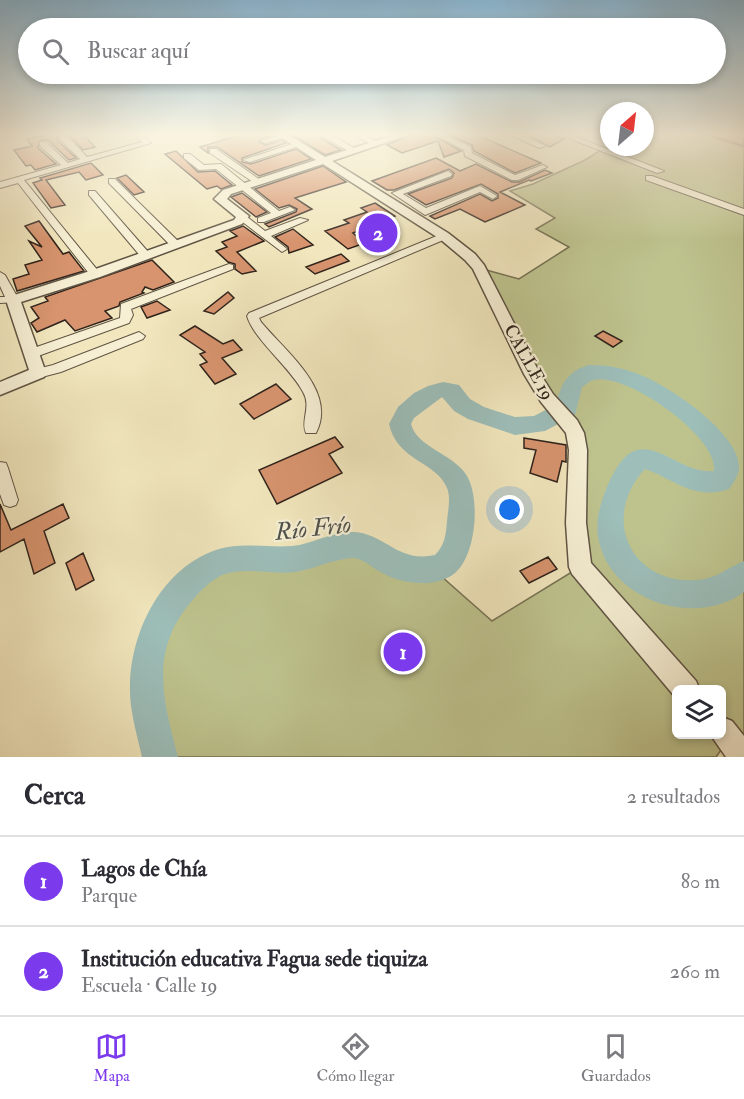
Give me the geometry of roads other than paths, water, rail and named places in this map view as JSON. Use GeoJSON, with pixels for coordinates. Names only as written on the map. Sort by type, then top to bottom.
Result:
{"type":"FeatureCollection","features":[{"type":"Feature","properties":{"kind":"street"},"geometry":{"type":"LineString","coordinates":[[0,185],[51,169]]}},
{"type":"Feature","properties":{"kind":"street"},"geometry":{"type":"LineString","coordinates":[[79,169],[84,172]]}},
{"type":"Feature","properties":{"kind":"street"},"geometry":{"type":"LineString","coordinates":[[223,169],[278,214]]}},
{"type":"Feature","properties":{"kind":"street"},"geometry":{"type":"LineString","coordinates":[[240,169],[259,182]]}},
{"type":"Feature","properties":{"kind":"street"},"geometry":{"type":"LineString","coordinates":[[282,249],[220,199],[227,192],[299,169]]}},
{"type":"Feature","properties":{"kind":"street","name":"CALLE 19"},"geometry":{"type":"LineString","coordinates":[[338,169],[444,236],[470,257],[478,268],[532,374],[547,398],[571,425],[578,450],[576,523],[580,567],[683,685]]}},
{"type":"Feature","properties":{"kind":"street"},"geometry":{"type":"LineString","coordinates":[[439,169],[448,174],[396,193],[425,212],[480,189],[493,196]]}},
{"type":"Feature","properties":{"kind":"street"},"geometry":{"type":"LineString","coordinates":[[498,169],[515,178],[537,169]]}},
{"type":"Feature","properties":{"kind":"street"},"geometry":{"type":"LineString","coordinates":[[655,169],[660,171],[649,178],[744,212]]}},
{"type":"Feature","properties":{"kind":"street"},"geometry":{"type":"LineString","coordinates":[[18,180],[95,274]]}},
{"type":"Feature","properties":{"kind":"street"},"geometry":{"type":"LineString","coordinates":[[112,181],[176,245]]}},
{"type":"Feature","properties":{"kind":"street"},"geometry":{"type":"LineString","coordinates":[[92,193],[146,256]]}},
{"type":"Feature","properties":{"kind":"street"},"geometry":{"type":"LineString","coordinates":[[394,204],[408,200]]}},
{"type":"Feature","properties":{"kind":"street"},"geometry":{"type":"LineString","coordinates":[[261,220],[290,210]]}},
{"type":"Feature","properties":{"kind":"street"},"geometry":{"type":"LineString","coordinates":[[6,300],[95,274],[238,222],[243,218]]}},
{"type":"Feature","properties":{"kind":"street"},"geometry":{"type":"LineString","coordinates":[[264,235],[303,220]]}},
{"type":"Feature","properties":{"kind":"street"},"geometry":{"type":"LineString","coordinates":[[311,429],[315,410],[313,397],[303,381],[255,323],[253,316],[444,236]]}},
{"type":"Feature","properties":{"kind":"street"},"geometry":{"type":"LineString","coordinates":[[33,353],[125,320],[127,315],[125,307],[229,267]]}},
{"type":"Feature","properties":{"kind":"street"},"geometry":{"type":"LineString","coordinates":[[0,275],[6,300],[33,353],[38,373]]}},
{"type":"Feature","properties":{"kind":"street"},"geometry":{"type":"LineString","coordinates":[[0,388],[38,373],[56,369],[139,336]]}},
{"type":"Feature","properties":{"kind":"street"},"geometry":{"type":"LineString","coordinates":[[0,468],[10,500]]}},
{"type":"Feature","properties":{"kind":"street"},"geometry":{"type":"LineString","coordinates":[[726,735],[744,757]]}},
{"type":"Feature","properties":{"kind":"waterway","name":"Río Frío"},"geometry":{"type":"LineString","coordinates":[[160,757],[146,695],[149,654],[159,624],[167,610],[186,586],[203,571],[230,560],[294,559],[336,547],[353,545],[366,548],[408,569],[436,568],[445,564],[451,557],[459,538],[461,500],[459,484],[448,471],[411,444],[402,434],[400,424],[406,413],[422,399],[439,390],[451,390],[462,405],[476,413],[515,426],[537,425],[567,409],[574,382],[589,372],[610,372],[635,380],[661,394],[706,431],[721,449],[727,465],[726,472],[720,482],[697,481],[683,477],[656,462],[639,459],[623,479],[613,507],[611,536],[614,549],[633,573],[647,583],[680,594],[697,595],[714,592],[744,575]]}},
{"type":"Feature","properties":{"kind":"place","name":"Institución educativa Fagua sede tiquiza"},"geometry":{"type":"Point","coordinates":[378,233]}},
{"type":"Feature","properties":{"kind":"place","name":"Lagos de Chía"},"geometry":{"type":"Point","coordinates":[403,652]}}]}
